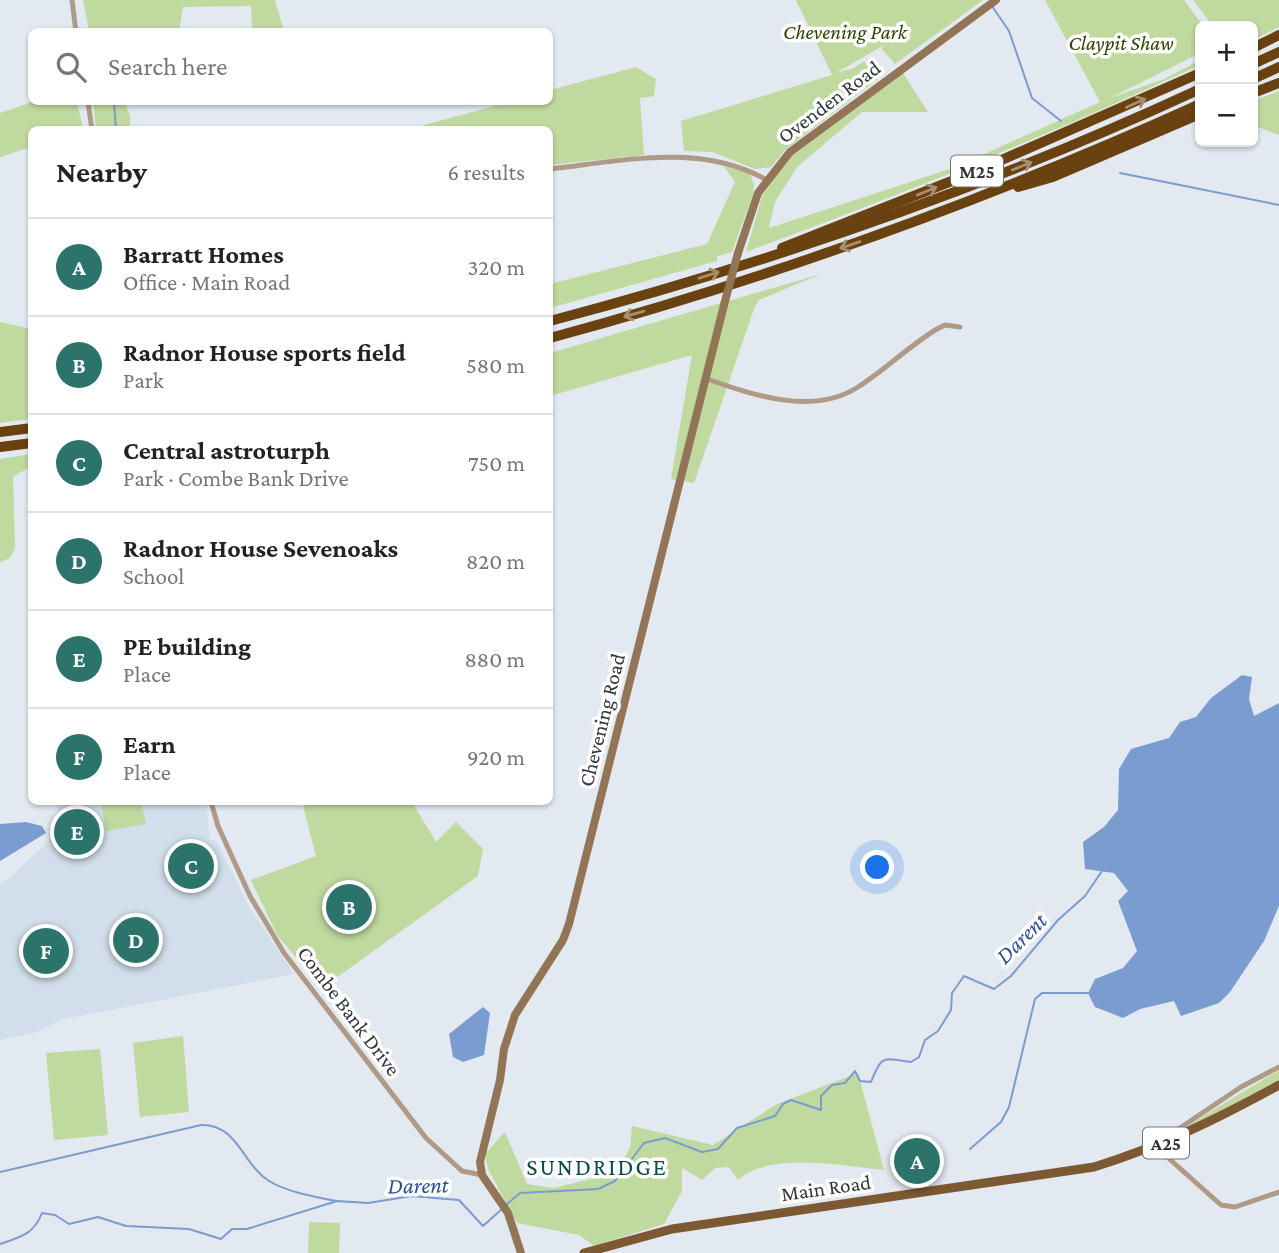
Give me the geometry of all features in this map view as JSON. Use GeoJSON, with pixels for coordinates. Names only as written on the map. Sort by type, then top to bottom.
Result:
{"type":"FeatureCollection","features":[{"type":"Feature","properties":{"kind":"highway"},"geometry":{"type":"LineString","coordinates":[[1258,46],[1279,35]]}},
{"type":"Feature","properties":{"kind":"highway"},"geometry":{"type":"LineString","coordinates":[[1258,62],[1279,51]]}},
{"type":"Feature","properties":{"kind":"highway"},"geometry":{"type":"LineString","coordinates":[[1258,77],[1279,67]]}},
{"type":"Feature","properties":{"kind":"highway","name":"M25"},"geometry":{"type":"LineString","coordinates":[[750,262],[972,173],[1195,75]]}},
{"type":"Feature","properties":{"kind":"highway"},"geometry":{"type":"LineString","coordinates":[[1258,91],[1279,83]]}},
{"type":"Feature","properties":{"kind":"highway","name":"M25"},"geometry":{"type":"LineString","coordinates":[[553,320],[782,254],[934,200],[1077,143],[1195,91]]}},
{"type":"Feature","properties":{"kind":"highway","name":"M25"},"geometry":{"type":"LineString","coordinates":[[553,337],[768,273],[983,195],[1195,106]]}},
{"type":"Feature","properties":{"kind":"highway","name":"M25"},"geometry":{"type":"LineString","coordinates":[[983,195],[1053,177],[1195,116]]}},
{"type":"Feature","properties":{"kind":"highway"},"geometry":{"type":"LineString","coordinates":[[0,432],[28,428]]}},
{"type":"Feature","properties":{"kind":"highway"},"geometry":{"type":"LineString","coordinates":[[0,447],[28,444]]}},
{"type":"Feature","properties":{"kind":"main road","name":"Ovenden Road"},"geometry":{"type":"LineString","coordinates":[[766,180],[803,140],[996,0]]}},
{"type":"Feature","properties":{"kind":"main road","name":"Chevening Road"},"geometry":{"type":"LineString","coordinates":[[481,1175],[480,1162],[500,1080],[504,1049],[515,1015],[563,940],[576,898],[737,253],[752,208],[766,180]]}},
{"type":"Feature","properties":{"kind":"main road","name":"Main Road"},"geometry":{"type":"LineString","coordinates":[[584,1253],[673,1229],[1094,1167],[1156,1147],[1279,1085]]}},
{"type":"Feature","properties":{"kind":"main road"},"geometry":{"type":"LineString","coordinates":[[481,1175],[508,1213],[521,1253]]}},
{"type":"Feature","properties":{"kind":"street"},"geometry":{"type":"LineString","coordinates":[[72,0],[76,28]]}},
{"type":"Feature","properties":{"kind":"street"},"geometry":{"type":"LineString","coordinates":[[89,105],[92,126]]}},
{"type":"Feature","properties":{"kind":"street"},"geometry":{"type":"LineString","coordinates":[[553,169],[669,156],[728,162],[766,180]]}},
{"type":"Feature","properties":{"kind":"street"},"geometry":{"type":"LineString","coordinates":[[707,379],[766,396],[818,402],[856,389],[937,329],[945,325],[960,327]]}},
{"type":"Feature","properties":{"kind":"street","name":"Combe Bank Drive"},"geometry":{"type":"LineString","coordinates":[[212,805],[222,837],[250,896],[284,953],[426,1138],[462,1171],[481,1175]]}},
{"type":"Feature","properties":{"kind":"street"},"geometry":{"type":"LineString","coordinates":[[1279,1067],[1241,1087],[1156,1147],[1221,1205],[1236,1207],[1279,1192]]}},
{"type":"Feature","properties":{"kind":"shaded area"},"geometry":{"type":"Polygon","coordinates":[[[57,805],[206,805],[210,839],[217,842],[249,907],[294,974],[64,1019],[34,1033],[0,1040],[0,883],[49,841],[60,825],[57,805]]]}},
{"type":"Feature","properties":{"kind":"green space"},"geometry":{"type":"Polygon","coordinates":[[[83,0],[275,0],[283,28],[252,28],[251,6],[183,7],[180,28],[88,28],[83,0]]]}},
{"type":"Feature","properties":{"kind":"green space","name":"Chevening Park"},"geometry":{"type":"Polygon","coordinates":[[[796,0],[983,0],[895,64],[881,48],[884,45],[836,73],[854,68],[864,61],[878,79],[786,149],[771,167],[755,169],[712,152],[684,151],[681,121],[832,75],[796,0]]]}},
{"type":"Feature","properties":{"kind":"green space","name":"Claypit Shaw"},"geometry":{"type":"Polygon","coordinates":[[[1045,0],[1184,0],[1199,21],[1195,21],[1195,56],[1110,98],[1164,79],[1195,63],[1195,67],[975,163],[746,252],[762,196],[791,156],[903,73],[928,112],[862,112],[797,167],[775,202],[769,228],[953,168],[1100,102],[1045,0]]]}},
{"type":"Feature","properties":{"kind":"green space"},"geometry":{"type":"Polygon","coordinates":[[[1193,0],[1279,0],[1279,27],[1258,38],[1258,21],[1209,21],[1193,0]]]}},
{"type":"Feature","properties":{"kind":"green space"},"geometry":{"type":"Polygon","coordinates":[[[636,67],[656,79],[654,96],[640,98],[644,155],[553,165],[553,126],[421,126],[498,105],[553,105],[553,89],[636,67]]]}},
{"type":"Feature","properties":{"kind":"green space"},"geometry":{"type":"Polygon","coordinates":[[[1279,91],[1278,135],[1258,127],[1258,99],[1279,91]]]}},
{"type":"Feature","properties":{"kind":"green space"},"geometry":{"type":"Polygon","coordinates":[[[28,103],[78,105],[82,126],[28,126],[28,148],[0,157],[0,113],[28,103]]]}},
{"type":"Feature","properties":{"kind":"green space"},"geometry":{"type":"Polygon","coordinates":[[[93,105],[126,105],[130,126],[96,126],[93,105]]]}},
{"type":"Feature","properties":{"kind":"green space"},"geometry":{"type":"Polygon","coordinates":[[[723,165],[750,173],[754,185],[732,252],[717,256],[717,261],[553,307],[553,283],[707,244],[735,182],[723,165]]]}},
{"type":"Feature","properties":{"kind":"green space"},"geometry":{"type":"Polygon","coordinates":[[[821,274],[759,300],[755,306],[694,483],[671,479],[692,355],[553,395],[553,352],[821,274]]]}},
{"type":"Feature","properties":{"kind":"green space"},"geometry":{"type":"Polygon","coordinates":[[[0,322],[28,328],[28,419],[0,423],[0,322]]]}},
{"type":"Feature","properties":{"kind":"green space"},"geometry":{"type":"Polygon","coordinates":[[[28,454],[28,468],[13,477],[15,548],[10,558],[0,562],[0,459],[28,454]]]}},
{"type":"Feature","properties":{"kind":"green space"},"geometry":{"type":"Polygon","coordinates":[[[102,805],[142,805],[146,824],[106,831],[102,805]]]}},
{"type":"Feature","properties":{"kind":"green space"},"geometry":{"type":"Polygon","coordinates":[[[414,805],[436,842],[456,822],[483,849],[478,876],[322,988],[277,935],[251,880],[316,856],[303,806],[414,805]]]}},
{"type":"Feature","properties":{"kind":"green space"},"geometry":{"type":"Polygon","coordinates":[[[199,847],[204,870],[181,875],[180,851],[199,847]]]}},
{"type":"Feature","properties":{"kind":"green space"},"geometry":{"type":"Polygon","coordinates":[[[183,1036],[189,1112],[140,1117],[133,1043],[183,1036]]]}},
{"type":"Feature","properties":{"kind":"green space"},"geometry":{"type":"Polygon","coordinates":[[[100,1049],[108,1135],[54,1140],[46,1053],[100,1049]]]}},
{"type":"Feature","properties":{"kind":"green space"},"geometry":{"type":"Polygon","coordinates":[[[1279,1070],[1279,1080],[1192,1126],[1190,1124],[1279,1070]]]}},
{"type":"Feature","properties":{"kind":"green space"},"geometry":{"type":"Polygon","coordinates":[[[858,1073],[884,1170],[788,1163],[752,1171],[738,1180],[729,1167],[715,1168],[702,1180],[682,1168],[682,1191],[664,1224],[594,1246],[579,1235],[517,1223],[488,1169],[485,1154],[505,1132],[527,1184],[553,1188],[616,1173],[630,1148],[632,1126],[713,1145],[777,1104],[858,1073]]]}},
{"type":"Feature","properties":{"kind":"green space"},"geometry":{"type":"Polygon","coordinates":[[[309,1222],[340,1223],[339,1253],[308,1253],[309,1222]]]}},
{"type":"Feature","properties":{"kind":"water"},"geometry":{"type":"Polygon","coordinates":[[[1242,675],[1252,677],[1249,699],[1254,716],[1279,703],[1279,906],[1264,941],[1230,992],[1219,1003],[1181,1016],[1174,1001],[1140,1009],[1123,1018],[1095,1007],[1088,993],[1095,979],[1123,968],[1137,951],[1118,901],[1128,891],[1114,873],[1085,869],[1083,842],[1104,827],[1118,810],[1119,769],[1131,749],[1169,738],[1180,722],[1196,717],[1211,698],[1242,675]]]}},
{"type":"Feature","properties":{"kind":"water"},"geometry":{"type":"Polygon","coordinates":[[[26,822],[42,826],[46,833],[0,861],[0,824],[26,822]]]}},
{"type":"Feature","properties":{"kind":"water"},"geometry":{"type":"Polygon","coordinates":[[[483,1007],[490,1013],[484,1055],[463,1062],[453,1057],[449,1034],[483,1007]]]}},
{"type":"Feature","properties":{"kind":"waterway"},"geometry":{"type":"LineString","coordinates":[[992,6],[1009,31],[1032,98],[1061,121]]}},
{"type":"Feature","properties":{"kind":"waterway"},"geometry":{"type":"LineString","coordinates":[[114,105],[116,126]]}},
{"type":"Feature","properties":{"kind":"waterway"},"geometry":{"type":"LineString","coordinates":[[1120,173],[1279,205]]}},
{"type":"Feature","properties":{"kind":"waterway","name":"Darent"},"geometry":{"type":"LineString","coordinates":[[506,1205],[520,1193],[598,1189],[615,1181],[644,1143],[665,1138],[702,1152],[718,1149],[737,1128],[775,1116],[783,1104],[791,1100],[821,1110],[821,1096],[832,1085],[845,1083],[855,1071],[860,1081],[871,1082],[881,1062],[889,1059],[911,1062],[919,1057],[925,1040],[938,1031],[951,1010],[952,993],[964,976],[994,989],[1011,976],[1058,920],[1085,896],[1102,871]]}},
{"type":"Feature","properties":{"kind":"waterway"},"geometry":{"type":"LineString","coordinates":[[970,1149],[1001,1122],[1009,1107],[1035,999],[1042,993],[1088,993]]}},
{"type":"Feature","properties":{"kind":"waterway"},"geometry":{"type":"LineString","coordinates":[[0,1172],[201,1125],[213,1126],[232,1138],[252,1165],[269,1181],[293,1191],[336,1201]]}},
{"type":"Feature","properties":{"kind":"waterway","name":"Darent"},"geometry":{"type":"LineString","coordinates":[[0,1244],[31,1230],[42,1213],[55,1215],[69,1224],[98,1217],[126,1226],[189,1229],[221,1239],[232,1229],[247,1229],[337,1201],[368,1203],[412,1196],[459,1200],[483,1226],[502,1209]]}},
{"type":"Feature","properties":{"kind":"place","name":"PE building"},"geometry":{"type":"Point","coordinates":[77,832]}},
{"type":"Feature","properties":{"kind":"place","name":"Central astroturph"},"geometry":{"type":"Point","coordinates":[191,866]}},
{"type":"Feature","properties":{"kind":"place","name":"Radnor House sports field"},"geometry":{"type":"Point","coordinates":[349,907]}},
{"type":"Feature","properties":{"kind":"place","name":"Radnor House Sevenoaks"},"geometry":{"type":"Point","coordinates":[136,940]}},
{"type":"Feature","properties":{"kind":"place","name":"Earn"},"geometry":{"type":"Point","coordinates":[46,951]}},
{"type":"Feature","properties":{"kind":"place","name":"Barratt Homes"},"geometry":{"type":"Point","coordinates":[917,1161]}},
{"type":"Feature","properties":{"kind":"district","name":"SUNDRIDGE"},"geometry":{"type":"Point","coordinates":[597,1167]}}]}
